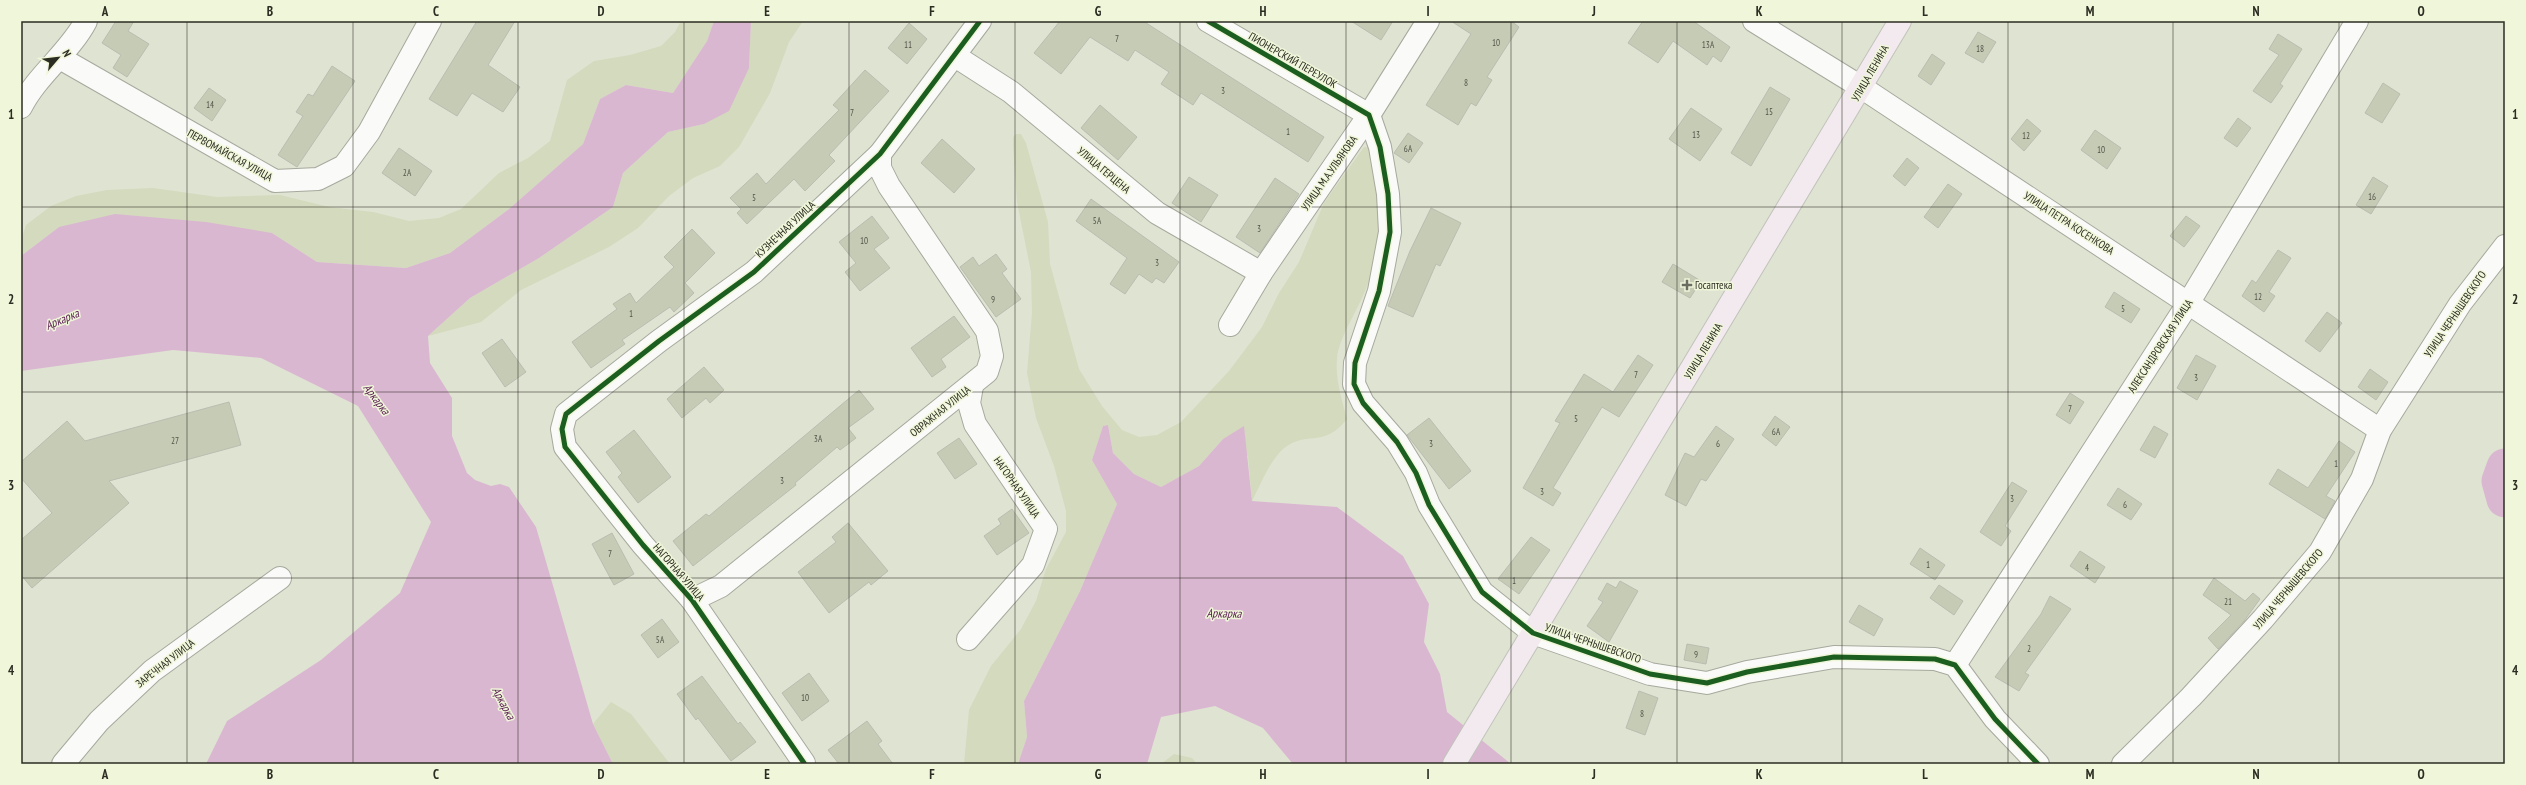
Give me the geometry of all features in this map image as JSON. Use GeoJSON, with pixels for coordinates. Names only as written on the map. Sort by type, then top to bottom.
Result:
{"type":"FeatureCollection","features":[{"type":"Feature","properties":{"kind":"main road","name":"УЛИЦА ЛЕНИНА"},"geometry":{"type":"LineString","coordinates":[[1454,764],[1900,21]]}},
{"type":"Feature","properties":{"kind":"street","name":"ПЕРВОМАЙСКАЯ УЛИЦА"},"geometry":{"type":"LineString","coordinates":[[60,58],[275,181],[318,179],[344,166],[369,132],[430,21]]}},
{"type":"Feature","properties":{"kind":"street","name":"КУЗНЕЧНАЯ УЛИЦА"},"geometry":{"type":"LineString","coordinates":[[566,414],[659,341],[754,272],[880,154],[956,56],[980,21]]}},
{"type":"Feature","properties":{"kind":"street","name":"ПИОНЕРСКИЙ ПЕРЕУЛОК"},"geometry":{"type":"LineString","coordinates":[[1208,21],[1369,116]]}},
{"type":"Feature","properties":{"kind":"street","name":"УЛИЦА М.А.УЛЬЯНОВА"},"geometry":{"type":"LineString","coordinates":[[1230,325],[1261,273],[1369,116],[1428,21]]}},
{"type":"Feature","properties":{"kind":"street","name":"УЛИЦА ПЕТРА КОСЕНКОВА"},"geometry":{"type":"LineString","coordinates":[[1754,21],[1861,87],[2189,302],[2380,430]]}},
{"type":"Feature","properties":{"kind":"street","name":"АЛЕКСАНДРОВСКАЯ УЛИЦА"},"geometry":{"type":"LineString","coordinates":[[1955,665],[2189,302],[2357,21]]}},
{"type":"Feature","properties":{"kind":"street"},"geometry":{"type":"LineString","coordinates":[[21,107],[30,89],[60,58],[81,23]]}},
{"type":"Feature","properties":{"kind":"street","name":"УЛИЦА ГЕРЦЕНА"},"geometry":{"type":"LineString","coordinates":[[956,56],[1011,92],[1157,213],[1261,273]]}},
{"type":"Feature","properties":{"kind":"street","name":"УЛИЦА ЧЕРНЫШЕВСКОГО"},"geometry":{"type":"LineString","coordinates":[[1369,116],[1380,147],[1388,194],[1390,232],[1379,291],[1355,363],[1354,384],[1363,403],[1396,442],[1416,473],[1429,505],[1482,592],[1533,633],[1650,674],[1707,683],[1747,672],[1834,657],[1935,659],[1955,665]]}},
{"type":"Feature","properties":{"kind":"street","name":"ОВРАЖНАЯ УЛИЦА"},"geometry":{"type":"LineString","coordinates":[[692,600],[721,586],[972,386],[987,372],[992,356],[986,331],[889,186],[880,168],[880,154]]}},
{"type":"Feature","properties":{"kind":"street","name":"УЛИЦА ЧЕРНЫШЕВСКОГО"},"geometry":{"type":"LineString","coordinates":[[2123,764],[2191,697],[2264,619],[2320,552],[2362,479],[2380,430],[2460,304],[2505,246]]}},
{"type":"Feature","properties":{"kind":"street","name":"НАГОРНАЯ УЛИЦА"},"geometry":{"type":"LineString","coordinates":[[968,639],[1033,565],[1046,530],[974,424],[969,403],[972,386]]}},
{"type":"Feature","properties":{"kind":"street","name":"НАГОРНАЯ УЛИЦА"},"geometry":{"type":"LineString","coordinates":[[566,414],[562,429],[565,447],[638,539],[692,600],[804,763]]}},
{"type":"Feature","properties":{"kind":"street","name":"ЗАРЕЧНАЯ УЛИЦА"},"geometry":{"type":"LineString","coordinates":[[63,764],[99,722],[152,671],[280,578]]}},
{"type":"Feature","properties":{"kind":"street"},"geometry":{"type":"LineString","coordinates":[[1955,665],[1995,719],[2038,764]]}},
{"type":"Feature","properties":{"kind":"green space"},"geometry":{"type":"Polygon","coordinates":[[[681,21],[714,21],[707,41],[673,93],[626,85],[600,99],[583,144],[509,209],[450,253],[406,268],[317,262],[272,233],[59,227],[21,256],[21,241],[26,225],[51,206],[76,196],[107,190],[153,188],[217,197],[280,195],[329,207],[373,212],[409,221],[439,218],[461,209],[499,173],[528,158],[550,141],[567,80],[594,61],[630,55],[661,46],[675,32],[681,21]]]}},
{"type":"Feature","properties":{"kind":"green space"},"geometry":{"type":"Polygon","coordinates":[[[751,21],[803,21],[789,42],[770,93],[739,147],[720,166],[693,178],[669,196],[638,228],[609,247],[521,290],[481,322],[428,336],[470,298],[539,258],[613,207],[623,173],[668,132],[704,124],[749,68],[751,21]]]}},
{"type":"Feature","properties":{"kind":"green space"},"geometry":{"type":"Polygon","coordinates":[[[1016,134],[1021,134],[1026,143],[1048,222],[1050,264],[1079,369],[1102,406],[1122,430],[1139,437],[1157,435],[1181,422],[1229,371],[1262,327],[1279,293],[1299,262],[1324,203],[1364,147],[1373,148],[1376,165],[1379,200],[1378,236],[1376,253],[1367,286],[1345,332],[1338,351],[1338,382],[1347,419],[1339,428],[1331,433],[1317,438],[1295,442],[1281,451],[1271,464],[1252,501],[1248,456],[1223,439],[1199,466],[1161,487],[1134,474],[1113,453],[1108,425],[1103,426],[1092,460],[1117,504],[1080,591],[1024,701],[1027,737],[1018,764],[964,764],[969,710],[991,666],[1021,629],[1036,601],[1046,569],[1066,532],[1066,511],[1054,466],[1036,418],[1027,373],[1032,313],[1031,272],[1017,202],[1013,145],[1013,137],[1016,134]]]}},
{"type":"Feature","properties":{"kind":"green space"},"geometry":{"type":"Polygon","coordinates":[[[611,702],[631,714],[670,764],[613,764],[593,724],[611,702]]]}},
{"type":"Feature","properties":{"kind":"green space"},"geometry":{"type":"Polygon","coordinates":[[[1174,754],[1192,758],[1197,764],[1161,764],[1174,754]]]}},
{"type":"Feature","properties":{"kind":"water"},"geometry":{"type":"Polygon","coordinates":[[[714,21],[751,21],[749,68],[729,111],[704,124],[668,132],[623,173],[613,207],[539,258],[470,298],[428,336],[430,363],[452,398],[452,436],[467,473],[475,480],[491,486],[500,484],[509,487],[536,527],[593,724],[613,764],[206,764],[227,721],[321,660],[400,593],[431,522],[358,406],[261,358],[173,350],[21,371],[21,256],[59,227],[115,214],[206,222],[272,233],[317,262],[406,268],[450,253],[509,209],[583,144],[600,99],[626,85],[673,93],[707,41],[714,21]]]}},
{"type":"Feature","properties":{"kind":"water"},"geometry":{"type":"Polygon","coordinates":[[[1108,425],[1113,453],[1134,474],[1161,487],[1199,466],[1223,439],[1244,426],[1252,501],[1337,507],[1403,556],[1429,604],[1424,642],[1440,674],[1447,712],[1511,764],[1293,764],[1263,728],[1215,706],[1161,717],[1147,764],[1018,764],[1027,737],[1024,701],[1080,591],[1117,504],[1092,460],[1103,426],[1108,425]]]}},
{"type":"Feature","properties":{"kind":"building"},"geometry":{"type":"Polygon","coordinates":[[[116,21],[134,21],[128,31],[149,44],[127,77],[113,68],[121,55],[102,43],[116,21]]]}},
{"type":"Feature","properties":{"kind":"building"},"geometry":{"type":"Polygon","coordinates":[[[477,21],[515,21],[488,65],[520,87],[503,112],[472,93],[457,116],[429,99],[477,21]]]}},
{"type":"Feature","properties":{"kind":"building"},"geometry":{"type":"Polygon","coordinates":[[[1060,21],[1143,21],[1324,137],[1308,162],[1201,93],[1193,105],[1161,84],[1169,72],[1135,50],[1128,61],[1090,37],[1061,74],[1034,53],[1060,21]]]}},
{"type":"Feature","properties":{"kind":"building"},"geometry":{"type":"Polygon","coordinates":[[[1351,21],[1393,21],[1381,40],[1351,21]]]}},
{"type":"Feature","properties":{"kind":"building"},"geometry":{"type":"Polygon","coordinates":[[[1451,21],[1511,21],[1519,27],[1487,77],[1492,80],[1476,106],[1471,103],[1458,125],[1426,105],[1471,34],[1451,21]]]}},
{"type":"Feature","properties":{"kind":"building"},"geometry":{"type":"Polygon","coordinates":[[[1643,21],[1693,21],[1730,47],[1721,62],[1713,56],[1707,65],[1673,41],[1658,63],[1628,43],[1643,21]]]}},
{"type":"Feature","properties":{"kind":"building"},"geometry":{"type":"Polygon","coordinates":[[[909,23],[927,39],[907,64],[888,48],[909,23]]]}},
{"type":"Feature","properties":{"kind":"building"},"geometry":{"type":"Polygon","coordinates":[[[1978,32],[1996,42],[1983,63],[1965,53],[1978,32]]]}},
{"type":"Feature","properties":{"kind":"building"},"geometry":{"type":"Polygon","coordinates":[[[2278,34],[2302,49],[2280,84],[2283,86],[2271,103],[2253,91],[2279,55],[2269,49],[2278,34]]]}},
{"type":"Feature","properties":{"kind":"building"},"geometry":{"type":"Polygon","coordinates":[[[1932,54],[1945,63],[1931,85],[1918,76],[1932,54]]]}},
{"type":"Feature","properties":{"kind":"building"},"geometry":{"type":"Polygon","coordinates":[[[332,66],[355,81],[297,167],[278,155],[303,116],[296,112],[308,94],[313,96],[332,66]]]}},
{"type":"Feature","properties":{"kind":"building"},"geometry":{"type":"Polygon","coordinates":[[[865,70],[889,91],[829,155],[835,161],[805,191],[794,179],[747,224],[737,213],[741,209],[730,198],[757,173],[766,184],[839,110],[833,105],[865,70]]]}},
{"type":"Feature","properties":{"kind":"building"},"geometry":{"type":"Polygon","coordinates":[[[2383,83],[2400,94],[2382,123],[2365,113],[2383,83]]]}},
{"type":"Feature","properties":{"kind":"building"},"geometry":{"type":"Polygon","coordinates":[[[1770,87],[1790,99],[1751,166],[1731,153],[1770,87]]]}},
{"type":"Feature","properties":{"kind":"building"},"geometry":{"type":"Polygon","coordinates":[[[209,88],[226,100],[212,121],[194,108],[209,88]]]}},
{"type":"Feature","properties":{"kind":"building"},"geometry":{"type":"Polygon","coordinates":[[[1100,105],[1137,137],[1118,160],[1081,128],[1100,105]]]}},
{"type":"Feature","properties":{"kind":"building"},"geometry":{"type":"Polygon","coordinates":[[[1691,108],[1722,129],[1700,161],[1669,139],[1691,108]]]}},
{"type":"Feature","properties":{"kind":"building"},"geometry":{"type":"Polygon","coordinates":[[[2238,118],[2251,128],[2237,147],[2224,138],[2238,118]]]}},
{"type":"Feature","properties":{"kind":"building"},"geometry":{"type":"Polygon","coordinates":[[[2027,119],[2041,131],[2024,151],[2011,139],[2027,119]]]}},
{"type":"Feature","properties":{"kind":"building"},"geometry":{"type":"Polygon","coordinates":[[[2095,130],[2121,148],[2107,169],[2081,150],[2095,130]]]}},
{"type":"Feature","properties":{"kind":"building"},"geometry":{"type":"Polygon","coordinates":[[[1408,133],[1423,143],[1409,163],[1394,153],[1408,133]]]}},
{"type":"Feature","properties":{"kind":"building"},"geometry":{"type":"Polygon","coordinates":[[[942,139],[975,169],[954,193],[921,163],[942,139]]]}},
{"type":"Feature","properties":{"kind":"building"},"geometry":{"type":"Polygon","coordinates":[[[399,148],[432,171],[415,196],[382,173],[399,148]]]}},
{"type":"Feature","properties":{"kind":"building"},"geometry":{"type":"Polygon","coordinates":[[[1907,158],[1919,168],[1905,186],[1893,176],[1907,158]]]}},
{"type":"Feature","properties":{"kind":"building"},"geometry":{"type":"Polygon","coordinates":[[[1189,177],[1218,195],[1201,222],[1172,203],[1189,177]]]}},
{"type":"Feature","properties":{"kind":"building"},"geometry":{"type":"Polygon","coordinates":[[[2373,177],[2388,186],[2371,214],[2356,205],[2373,177]]]}},
{"type":"Feature","properties":{"kind":"building"},"geometry":{"type":"Polygon","coordinates":[[[1275,178],[1299,194],[1260,253],[1236,237],[1275,178]]]}},
{"type":"Feature","properties":{"kind":"building"},"geometry":{"type":"Polygon","coordinates":[[[1948,184],[1962,194],[1938,228],[1924,217],[1948,184]]]}},
{"type":"Feature","properties":{"kind":"building"},"geometry":{"type":"Polygon","coordinates":[[[1091,199],[1179,262],[1164,283],[1156,278],[1152,283],[1139,274],[1125,294],[1110,284],[1127,258],[1076,221],[1091,199]]]}},
{"type":"Feature","properties":{"kind":"building"},"geometry":{"type":"Polygon","coordinates":[[[1431,208],[1461,223],[1440,266],[1436,264],[1413,317],[1388,306],[1410,251],[1431,208]]]}},
{"type":"Feature","properties":{"kind":"building"},"geometry":{"type":"Polygon","coordinates":[[[872,216],[889,238],[874,249],[890,268],[860,291],[845,272],[856,263],[839,242],[872,216]]]}},
{"type":"Feature","properties":{"kind":"building"},"geometry":{"type":"Polygon","coordinates":[[[2186,216],[2200,226],[2184,247],[2170,236],[2186,216]]]}},
{"type":"Feature","properties":{"kind":"building"},"geometry":{"type":"Polygon","coordinates":[[[692,229],[715,253],[685,283],[694,293],[674,312],[670,307],[622,340],[625,344],[591,368],[572,342],[617,309],[613,304],[630,293],[636,303],[674,267],[664,257],[692,229]]]}},
{"type":"Feature","properties":{"kind":"building"},"geometry":{"type":"Polygon","coordinates":[[[2278,250],[2291,258],[2269,292],[2275,296],[2264,312],[2242,296],[2252,280],[2256,283],[2278,250]]]}},
{"type":"Feature","properties":{"kind":"building"},"geometry":{"type":"Polygon","coordinates":[[[996,254],[1007,269],[1002,273],[1021,299],[996,317],[960,267],[973,257],[979,266],[996,254]]]}},
{"type":"Feature","properties":{"kind":"building"},"geometry":{"type":"Polygon","coordinates":[[[1673,264],[1701,281],[1690,298],[1662,282],[1673,264]]]}},
{"type":"Feature","properties":{"kind":"building"},"geometry":{"type":"Polygon","coordinates":[[[2114,292],[2140,309],[2131,323],[2105,307],[2114,292]]]}},
{"type":"Feature","properties":{"kind":"building"},"geometry":{"type":"Polygon","coordinates":[[[2327,312],[2342,323],[2320,352],[2305,341],[2327,312]]]}},
{"type":"Feature","properties":{"kind":"building"},"geometry":{"type":"Polygon","coordinates":[[[954,316],[970,337],[941,359],[946,367],[932,377],[911,348],[954,316]]]}},
{"type":"Feature","properties":{"kind":"building"},"geometry":{"type":"Polygon","coordinates":[[[502,339],[526,372],[505,387],[482,353],[502,339]]]}},
{"type":"Feature","properties":{"kind":"building"},"geometry":{"type":"Polygon","coordinates":[[[1638,355],[1653,365],[1619,417],[1602,407],[1553,488],[1561,493],[1553,506],[1523,488],[1560,423],[1555,421],[1584,374],[1613,392],[1638,355]]]}},
{"type":"Feature","properties":{"kind":"building"},"geometry":{"type":"Polygon","coordinates":[[[2196,355],[2216,366],[2197,400],[2177,388],[2196,355]]]}},
{"type":"Feature","properties":{"kind":"building"},"geometry":{"type":"Polygon","coordinates":[[[704,367],[724,390],[710,403],[706,398],[682,418],[667,399],[704,367]]]}},
{"type":"Feature","properties":{"kind":"building"},"geometry":{"type":"Polygon","coordinates":[[[2370,369],[2388,382],[2376,400],[2358,387],[2370,369]]]}},
{"type":"Feature","properties":{"kind":"building"},"geometry":{"type":"Polygon","coordinates":[[[859,390],[874,409],[848,428],[856,438],[840,450],[837,447],[795,483],[796,485],[693,566],[673,541],[706,514],[709,516],[859,390]]]}},
{"type":"Feature","properties":{"kind":"building"},"geometry":{"type":"Polygon","coordinates":[[[2070,393],[2084,402],[2070,424],[2056,415],[2070,393]]]}},
{"type":"Feature","properties":{"kind":"building"},"geometry":{"type":"Polygon","coordinates":[[[229,402],[241,445],[109,481],[129,503],[32,588],[21,575],[21,540],[52,513],[21,478],[21,462],[67,421],[85,441],[229,402]]]}},
{"type":"Feature","properties":{"kind":"building"},"geometry":{"type":"Polygon","coordinates":[[[1775,416],[1790,427],[1776,446],[1762,435],[1775,416]]]}},
{"type":"Feature","properties":{"kind":"building"},"geometry":{"type":"Polygon","coordinates":[[[1429,418],[1471,471],[1449,489],[1407,435],[1429,418]]]}},
{"type":"Feature","properties":{"kind":"building"},"geometry":{"type":"Polygon","coordinates":[[[1716,426],[1734,439],[1706,481],[1701,479],[1686,506],[1665,495],[1685,453],[1694,457],[1716,426]]]}},
{"type":"Feature","properties":{"kind":"building"},"geometry":{"type":"Polygon","coordinates":[[[2154,426],[2168,434],[2155,458],[2140,450],[2154,426]]]}},
{"type":"Feature","properties":{"kind":"building"},"geometry":{"type":"Polygon","coordinates":[[[634,430],[671,477],[638,503],[618,477],[622,473],[606,452],[634,430]]]}},
{"type":"Feature","properties":{"kind":"building"},"geometry":{"type":"Polygon","coordinates":[[[959,438],[977,464],[955,479],[937,453],[959,438]]]}},
{"type":"Feature","properties":{"kind":"building"},"geometry":{"type":"Polygon","coordinates":[[[2339,441],[2355,452],[2326,496],[2335,501],[2325,519],[2269,484],[2278,469],[2308,488],[2339,441]]]}},
{"type":"Feature","properties":{"kind":"building"},"geometry":{"type":"Polygon","coordinates":[[[2012,482],[2027,491],[2005,526],[2011,531],[2001,546],[1980,532],[2012,482]]]}},
{"type":"Feature","properties":{"kind":"building"},"geometry":{"type":"Polygon","coordinates":[[[2118,488],[2142,504],[2131,520],[2107,505],[2118,488]]]}},
{"type":"Feature","properties":{"kind":"building"},"geometry":{"type":"Polygon","coordinates":[[[1012,509],[1029,533],[997,555],[984,536],[1001,524],[998,519],[1012,509]]]}},
{"type":"Feature","properties":{"kind":"building"},"geometry":{"type":"Polygon","coordinates":[[[848,523],[888,571],[871,585],[869,582],[829,613],[798,572],[836,542],[832,537],[848,523]]]}},
{"type":"Feature","properties":{"kind":"building"},"geometry":{"type":"Polygon","coordinates":[[[612,533],[634,574],[614,585],[592,544],[612,533]]]}},
{"type":"Feature","properties":{"kind":"building"},"geometry":{"type":"Polygon","coordinates":[[[1531,537],[1550,550],[1519,594],[1498,579],[1531,537]]]}},
{"type":"Feature","properties":{"kind":"building"},"geometry":{"type":"Polygon","coordinates":[[[1920,548],[1945,565],[1935,580],[1910,564],[1920,548]]]}},
{"type":"Feature","properties":{"kind":"building"},"geometry":{"type":"Polygon","coordinates":[[[2080,551],[2105,567],[2095,583],[2070,566],[2080,551]]]}},
{"type":"Feature","properties":{"kind":"building"},"geometry":{"type":"Polygon","coordinates":[[[2214,578],[2245,601],[2253,593],[2260,599],[2244,621],[2218,649],[2208,638],[2231,615],[2203,595],[2214,578]]]}},
{"type":"Feature","properties":{"kind":"building"},"geometry":{"type":"Polygon","coordinates":[[[1620,581],[1638,591],[1609,642],[1587,626],[1603,602],[1598,599],[1607,583],[1616,588],[1620,581]]]}},
{"type":"Feature","properties":{"kind":"building"},"geometry":{"type":"Polygon","coordinates":[[[1939,585],[1963,601],[1954,615],[1930,598],[1939,585]]]}},
{"type":"Feature","properties":{"kind":"building"},"geometry":{"type":"Polygon","coordinates":[[[2050,596],[2071,609],[2025,673],[2029,675],[2019,691],[1995,677],[2041,614],[2050,596]]]}},
{"type":"Feature","properties":{"kind":"building"},"geometry":{"type":"Polygon","coordinates":[[[1859,605],[1883,619],[1874,636],[1849,622],[1859,605]]]}},
{"type":"Feature","properties":{"kind":"building"},"geometry":{"type":"Polygon","coordinates":[[[662,619],[679,642],[658,658],[641,635],[662,619]]]}},
{"type":"Feature","properties":{"kind":"building"},"geometry":{"type":"Polygon","coordinates":[[[1687,644],[1709,648],[1706,664],[1684,660],[1687,644]]]}},
{"type":"Feature","properties":{"kind":"building"},"geometry":{"type":"Polygon","coordinates":[[[809,673],[829,701],[802,721],[782,693],[809,673]]]}},
{"type":"Feature","properties":{"kind":"building"},"geometry":{"type":"Polygon","coordinates":[[[702,676],[738,724],[740,722],[756,742],[731,761],[698,718],[696,720],[677,694],[702,676]]]}},
{"type":"Feature","properties":{"kind":"building"},"geometry":{"type":"Polygon","coordinates":[[[1639,691],[1658,698],[1645,735],[1626,728],[1639,691]]]}},
{"type":"Feature","properties":{"kind":"building"},"geometry":{"type":"Polygon","coordinates":[[[867,721],[882,741],[878,744],[893,764],[839,764],[828,750],[867,721]]]}},
{"type":"Feature","properties":{"kind":"waterway","name":"Аркарка"},"geometry":{"type":"LineString","coordinates":[[2505,467],[2500,481],[2505,499]]}},
{"type":"Feature","properties":{"kind":"cycle path"},"geometry":{"type":"LineString","coordinates":[[804,763],[692,600],[643,545],[565,447],[562,429],[566,414],[659,341],[754,272],[880,154],[980,21]]}},
{"type":"Feature","properties":{"kind":"cycle path"},"geometry":{"type":"LineString","coordinates":[[1208,21],[1369,115],[1380,147],[1388,194],[1390,232],[1379,291],[1355,363],[1354,384],[1363,403],[1397,442],[1416,473],[1429,505],[1482,592],[1533,633],[1650,674],[1707,683],[1747,672],[1834,657],[1935,659],[1955,665],[1995,719],[2038,764]]}},
{"type":"Feature","properties":{"kind":"place","name":"Госаптека"},"geometry":{"type":"Point","coordinates":[1687,285]}}]}
